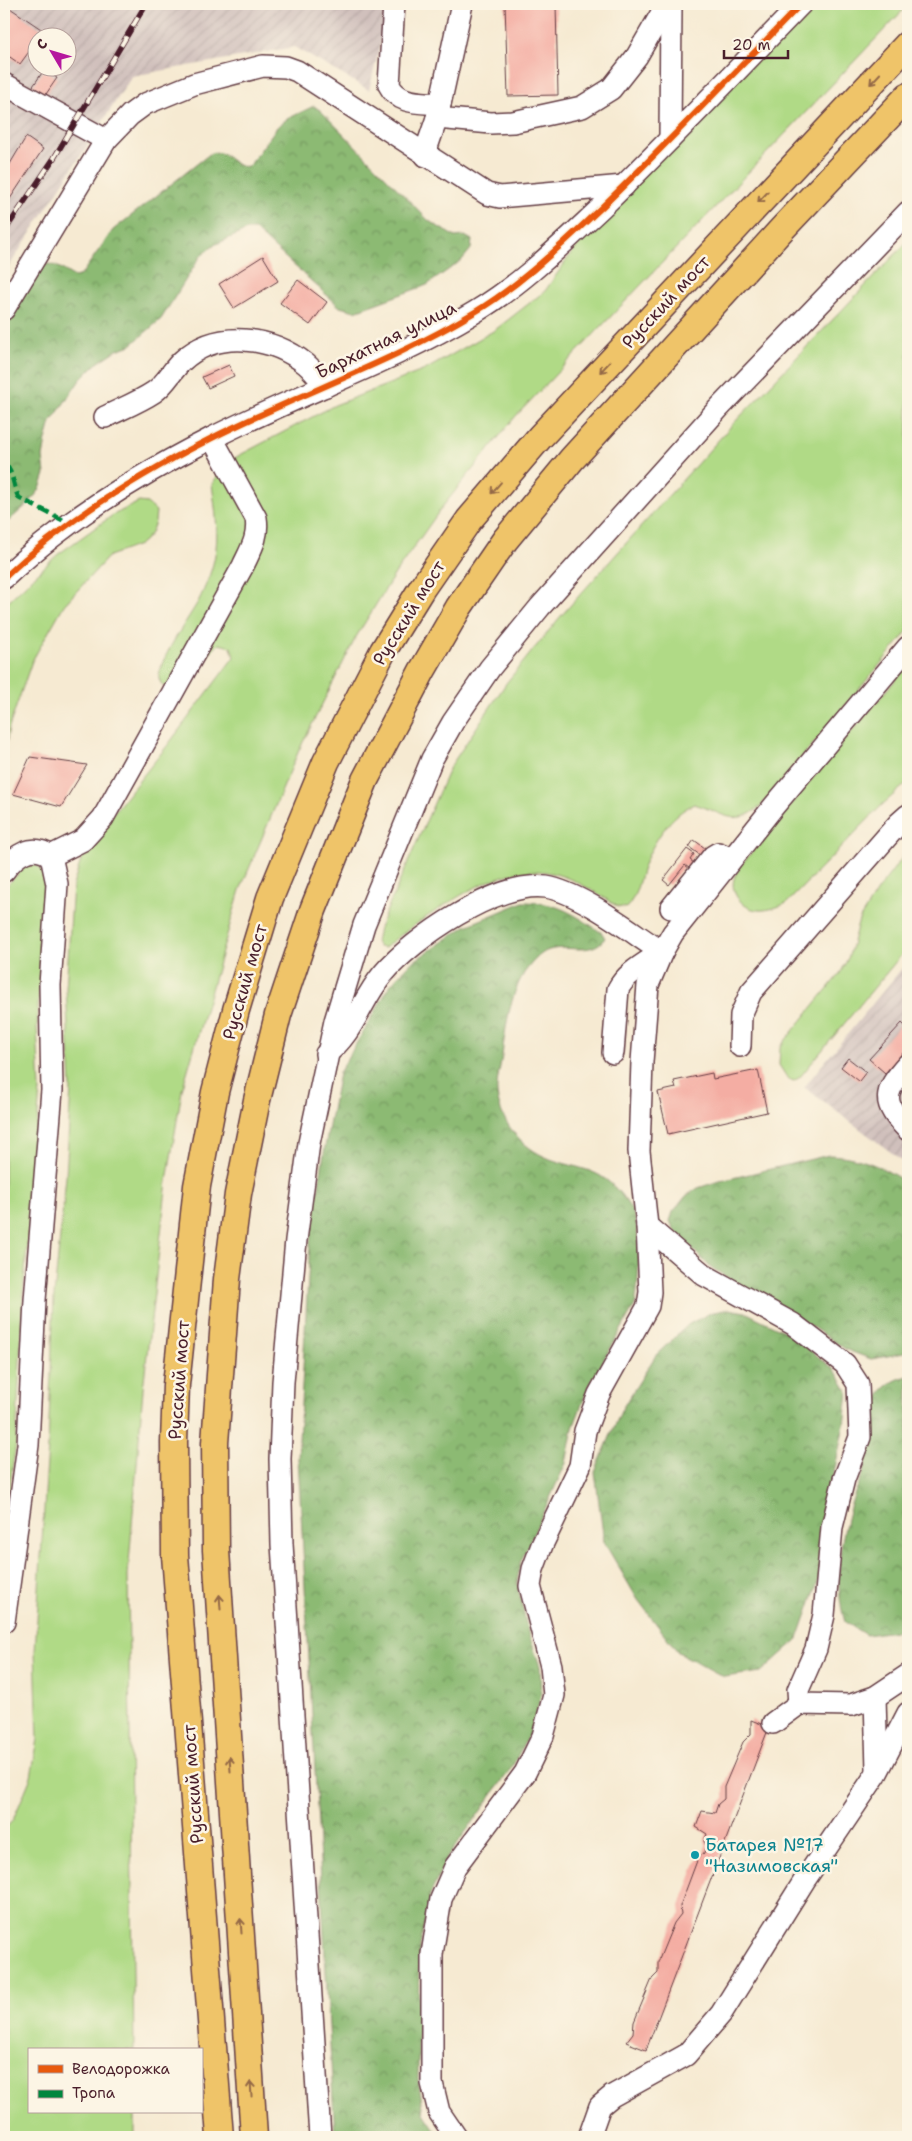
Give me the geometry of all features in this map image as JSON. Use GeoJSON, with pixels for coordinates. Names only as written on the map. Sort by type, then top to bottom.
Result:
{"type":"FeatureCollection","features":[{"type":"Feature","properties":{"kind":"main road","name":"Русский мост"},"geometry":{"type":"LineString","coordinates":[[220,2137],[175,1555],[174,1442],[176,1385],[198,1186],[215,1092],[236,1010],[270,898],[326,762],[383,651],[422,588],[469,520],[547,429],[908,44]]}},
{"type":"Feature","properties":{"kind":"main road","name":"Русский мост"},"geometry":{"type":"LineString","coordinates":[[254,2137],[216,1550],[215,1442],[227,1279],[238,1194],[257,1100],[278,1015],[313,910],[365,780],[422,671],[459,607],[505,540],[572,459],[782,229],[908,96]]}},
{"type":"Feature","properties":{"kind":"street"},"geometry":{"type":"LineString","coordinates":[[394,4],[389,85],[394,94],[403,100],[438,111],[491,123],[513,122],[582,108],[611,89],[637,56],[667,4]]}},
{"type":"Feature","properties":{"kind":"street"},"geometry":{"type":"LineString","coordinates":[[426,156],[462,4]]}},
{"type":"Feature","properties":{"kind":"street"},"geometry":{"type":"LineString","coordinates":[[670,139],[671,4]]}},
{"type":"Feature","properties":{"kind":"street","name":"Бархатная улица"},"geometry":{"type":"LineString","coordinates":[[4,578],[45,542],[142,476],[212,438],[403,352],[477,311],[555,251],[624,186],[801,4]]}},
{"type":"Feature","properties":{"kind":"street"},"geometry":{"type":"LineString","coordinates":[[4,309],[106,140],[130,115],[145,104],[186,88],[263,66],[286,67],[316,82],[426,156],[487,194],[500,197],[624,186]]}},
{"type":"Feature","properties":{"kind":"street"},"geometry":{"type":"LineString","coordinates":[[4,84],[106,140]]}},
{"type":"Feature","properties":{"kind":"street"},"geometry":{"type":"LineString","coordinates":[[320,2137],[282,1544],[280,1459],[283,1382],[296,1240],[309,1143],[334,1021],[364,926],[432,759],[453,722],[490,668],[540,607],[718,409],[908,212]]}},
{"type":"Feature","properties":{"kind":"street"},"geometry":{"type":"LineString","coordinates":[[105,417],[155,392],[181,362],[201,347],[220,342],[245,340],[271,344],[307,365],[326,386]]}},
{"type":"Feature","properties":{"kind":"street"},"geometry":{"type":"LineString","coordinates":[[51,856],[83,840],[103,818],[239,575],[254,543],[258,531],[256,518],[212,438]]}},
{"type":"Feature","properties":{"kind":"street"},"geometry":{"type":"LineString","coordinates":[[456,2137],[439,2112],[432,2083],[432,1954],[441,1899],[455,1867],[525,1773],[543,1736],[554,1695],[551,1666],[530,1586],[533,1569],[542,1544],[580,1466],[585,1431],[599,1394],[648,1306],[650,1292],[648,1226],[639,1151],[642,1062],[648,985],[662,952],[673,933],[780,798],[908,647]]}},
{"type":"Feature","properties":{"kind":"street"},"geometry":{"type":"LineString","coordinates":[[740,1046],[741,1015],[751,992],[899,822],[908,815]]}},
{"type":"Feature","properties":{"kind":"street"},"geometry":{"type":"LineString","coordinates":[[4,870],[29,850],[42,850],[51,856],[57,884],[50,994],[52,1090],[35,1300],[28,1445],[4,1622]]}},
{"type":"Feature","properties":{"kind":"street"},"geometry":{"type":"LineString","coordinates":[[671,908],[712,856],[718,853],[730,861]]}},
{"type":"Feature","properties":{"kind":"street"},"geometry":{"type":"LineString","coordinates":[[326,1054],[339,1044],[381,976],[403,952],[461,913],[488,899],[521,887],[546,888],[577,899],[662,952]]}},
{"type":"Feature","properties":{"kind":"street"},"geometry":{"type":"LineString","coordinates":[[613,1053],[618,989],[622,982],[635,970],[662,952]]}},
{"type":"Feature","properties":{"kind":"street"},"geometry":{"type":"LineString","coordinates":[[908,1064],[892,1087],[888,1100],[891,1112],[908,1130]]}},
{"type":"Feature","properties":{"kind":"street"},"geometry":{"type":"LineString","coordinates":[[648,1226],[704,1275],[792,1324],[845,1364],[858,1384],[860,1437],[844,1479],[832,1527],[824,1615],[816,1649],[798,1690],[799,1704]]}},
{"type":"Feature","properties":{"kind":"street"},"geometry":{"type":"LineString","coordinates":[[774,1723],[799,1704],[850,1705],[875,1696],[908,1675]]}},
{"type":"Feature","properties":{"kind":"street"},"geometry":{"type":"LineString","coordinates":[[875,1696],[878,1773]]}},
{"type":"Feature","properties":{"kind":"street"},"geometry":{"type":"LineString","coordinates":[[589,2137],[600,2106],[612,2096],[686,2055],[721,2014],[806,1878],[878,1773],[908,1713]]}},
{"type":"Feature","properties":{"kind":"shaded area"},"geometry":{"type":"Polygon","coordinates":[[[4,4],[390,4],[369,90],[294,47],[132,76],[4,274],[4,4]]]}},
{"type":"Feature","properties":{"kind":"shaded area"},"geometry":{"type":"Polygon","coordinates":[[[908,961],[908,1165],[804,1087],[908,961]]]}},
{"type":"Feature","properties":{"kind":"green space"},"geometry":{"type":"Polygon","coordinates":[[[813,4],[908,5],[515,417],[443,506],[396,572],[356,637],[299,750],[240,890],[182,1090],[167,1181],[143,1389],[128,1575],[134,2048],[28,2048],[28,2114],[135,2114],[135,2137],[4,2137],[4,1830],[13,1820],[31,1777],[38,1739],[35,1651],[48,1446],[54,1296],[66,1177],[71,1087],[66,988],[73,885],[85,848],[167,746],[234,657],[231,647],[219,644],[176,688],[165,687],[161,684],[159,678],[163,661],[199,600],[213,565],[217,532],[212,484],[225,465],[238,456],[335,405],[425,370],[495,330],[545,291],[597,217],[813,4]]]}},
{"type":"Feature","properties":{"kind":"green space"},"geometry":{"type":"Polygon","coordinates":[[[314,106],[429,221],[455,237],[465,236],[472,240],[471,249],[462,260],[427,285],[355,311],[340,307],[255,230],[247,230],[212,246],[200,257],[161,319],[131,345],[117,350],[96,364],[80,380],[51,422],[43,457],[45,474],[40,489],[30,502],[4,525],[4,333],[35,268],[51,264],[75,277],[81,275],[113,230],[211,153],[221,153],[239,165],[249,166],[277,127],[287,119],[314,106]]]}},
{"type":"Feature","properties":{"kind":"green space"},"geometry":{"type":"Polygon","coordinates":[[[908,241],[908,631],[761,806],[743,817],[735,818],[694,804],[677,815],[653,847],[644,865],[635,893],[626,908],[618,907],[584,886],[556,874],[530,871],[514,873],[499,877],[469,891],[400,935],[385,948],[379,947],[376,942],[379,928],[450,767],[507,682],[560,617],[732,425],[908,241]]]}},
{"type":"Feature","properties":{"kind":"green space"},"geometry":{"type":"Polygon","coordinates":[[[139,502],[147,503],[156,511],[151,533],[139,545],[109,556],[64,605],[32,661],[9,727],[4,759],[4,605],[57,555],[113,515],[139,502]]]}},
{"type":"Feature","properties":{"kind":"green space"},"geometry":{"type":"Polygon","coordinates":[[[908,665],[908,782],[883,804],[787,903],[767,910],[760,910],[748,907],[742,903],[737,897],[733,884],[739,868],[908,665]]]}},
{"type":"Feature","properties":{"kind":"green space"},"geometry":{"type":"Polygon","coordinates":[[[908,850],[908,947],[800,1077],[794,1081],[788,1079],[779,1065],[780,1047],[841,972],[849,956],[859,920],[877,891],[908,850]]]}},
{"type":"Feature","properties":{"kind":"green space"},"geometry":{"type":"Polygon","coordinates":[[[35,864],[42,870],[45,883],[37,1027],[40,1090],[23,1295],[16,1444],[4,1521],[4,888],[26,866],[35,864]]]}},
{"type":"Feature","properties":{"kind":"green space"},"geometry":{"type":"Polygon","coordinates":[[[523,902],[546,904],[565,910],[602,933],[605,938],[599,944],[586,949],[564,948],[549,950],[535,960],[524,973],[515,992],[507,1024],[497,1085],[499,1106],[510,1127],[525,1144],[545,1157],[588,1170],[600,1176],[610,1183],[624,1198],[632,1210],[637,1230],[638,1263],[635,1305],[588,1388],[573,1428],[566,1463],[520,1563],[517,1583],[528,1632],[540,1666],[541,1696],[530,1732],[512,1767],[447,1858],[430,1895],[419,1952],[418,2079],[424,2113],[440,2137],[335,2137],[298,1458],[310,1242],[339,1073],[391,984],[411,963],[466,926],[523,902]]]}},
{"type":"Feature","properties":{"kind":"green space"},"geometry":{"type":"Polygon","coordinates":[[[829,1155],[861,1160],[890,1172],[908,1184],[908,1351],[904,1353],[871,1359],[847,1350],[787,1310],[739,1285],[709,1266],[674,1230],[670,1221],[673,1212],[686,1196],[698,1188],[829,1155]]]}},
{"type":"Feature","properties":{"kind":"green space"},"geometry":{"type":"Polygon","coordinates":[[[729,1309],[745,1312],[790,1334],[835,1370],[848,1392],[844,1425],[823,1525],[819,1579],[798,1639],[761,1672],[724,1677],[678,1652],[638,1600],[604,1542],[595,1472],[622,1409],[656,1355],[689,1324],[710,1313],[729,1309]]]}},
{"type":"Feature","properties":{"kind":"green space"},"geometry":{"type":"Polygon","coordinates":[[[908,1376],[908,1623],[901,1630],[866,1635],[845,1622],[839,1592],[841,1546],[852,1501],[865,1466],[871,1422],[878,1399],[884,1389],[894,1381],[908,1376]]]}},
{"type":"Feature","properties":{"kind":"building"},"geometry":{"type":"Polygon","coordinates":[[[4,4],[40,28],[28,28],[28,53],[20,64],[4,53],[4,4]]]}},
{"type":"Feature","properties":{"kind":"building"},"geometry":{"type":"Polygon","coordinates":[[[505,4],[556,4],[558,95],[508,96],[505,4]]]}},
{"type":"Feature","properties":{"kind":"building"},"geometry":{"type":"Polygon","coordinates":[[[39,78],[57,78],[44,97],[31,89],[39,78]]]}},
{"type":"Feature","properties":{"kind":"building"},"geometry":{"type":"Polygon","coordinates":[[[26,137],[43,149],[4,208],[4,174],[26,137]]]}},
{"type":"Feature","properties":{"kind":"building"},"geometry":{"type":"Polygon","coordinates":[[[263,256],[278,281],[234,308],[219,284],[263,256]]]}},
{"type":"Feature","properties":{"kind":"building"},"geometry":{"type":"Polygon","coordinates":[[[298,280],[327,302],[310,325],[280,303],[298,280]]]}},
{"type":"Feature","properties":{"kind":"building"},"geometry":{"type":"Polygon","coordinates":[[[229,365],[234,376],[208,388],[202,377],[229,365]]]}},
{"type":"Feature","properties":{"kind":"building"},"geometry":{"type":"Polygon","coordinates":[[[30,757],[87,765],[61,807],[13,794],[30,757]]]}},
{"type":"Feature","properties":{"kind":"building"},"geometry":{"type":"Polygon","coordinates":[[[694,840],[709,851],[704,858],[689,847],[694,840]]]}},
{"type":"Feature","properties":{"kind":"building"},"geometry":{"type":"Polygon","coordinates":[[[687,849],[694,854],[690,860],[694,863],[690,869],[685,865],[669,885],[663,880],[687,849]]]}},
{"type":"Feature","properties":{"kind":"building"},"geometry":{"type":"Polygon","coordinates":[[[902,1023],[908,1029],[908,1048],[885,1073],[869,1059],[902,1023]]]}},
{"type":"Feature","properties":{"kind":"building"},"geometry":{"type":"Polygon","coordinates":[[[848,1058],[866,1072],[859,1081],[841,1067],[848,1058]]]}},
{"type":"Feature","properties":{"kind":"building"},"geometry":{"type":"Polygon","coordinates":[[[758,1070],[767,1112],[668,1134],[658,1092],[676,1088],[674,1081],[712,1073],[713,1079],[758,1070]]]}},
{"type":"Feature","properties":{"kind":"building"},"geometry":{"type":"Polygon","coordinates":[[[751,1720],[769,1727],[646,2050],[626,2042],[633,2033],[634,2022],[652,1979],[658,1973],[658,1962],[674,1923],[681,1914],[680,1906],[698,1858],[704,1853],[706,1845],[704,1841],[707,1834],[696,1827],[702,1811],[715,1813],[718,1804],[724,1799],[724,1787],[743,1742],[751,1734],[751,1720]]]}},
{"type":"Feature","properties":{"kind":"railway"},"geometry":{"type":"LineString","coordinates":[[4,232],[54,158],[146,4]]}},
{"type":"Feature","properties":{"kind":"marked path"},"geometry":{"type":"LineString","coordinates":[[4,468],[8,468],[19,498],[71,524]]}},
{"type":"Feature","properties":{"kind":"cycle path"},"geometry":{"type":"LineString","coordinates":[[4,578],[51,537],[102,501],[155,468],[243,423],[411,347],[475,312],[509,289],[541,263],[602,207],[801,4]]}},
{"type":"Feature","properties":{"kind":"place","name":"Батарея №17 \"Назимовская\""},"geometry":{"type":"Point","coordinates":[695,1855]}}]}
